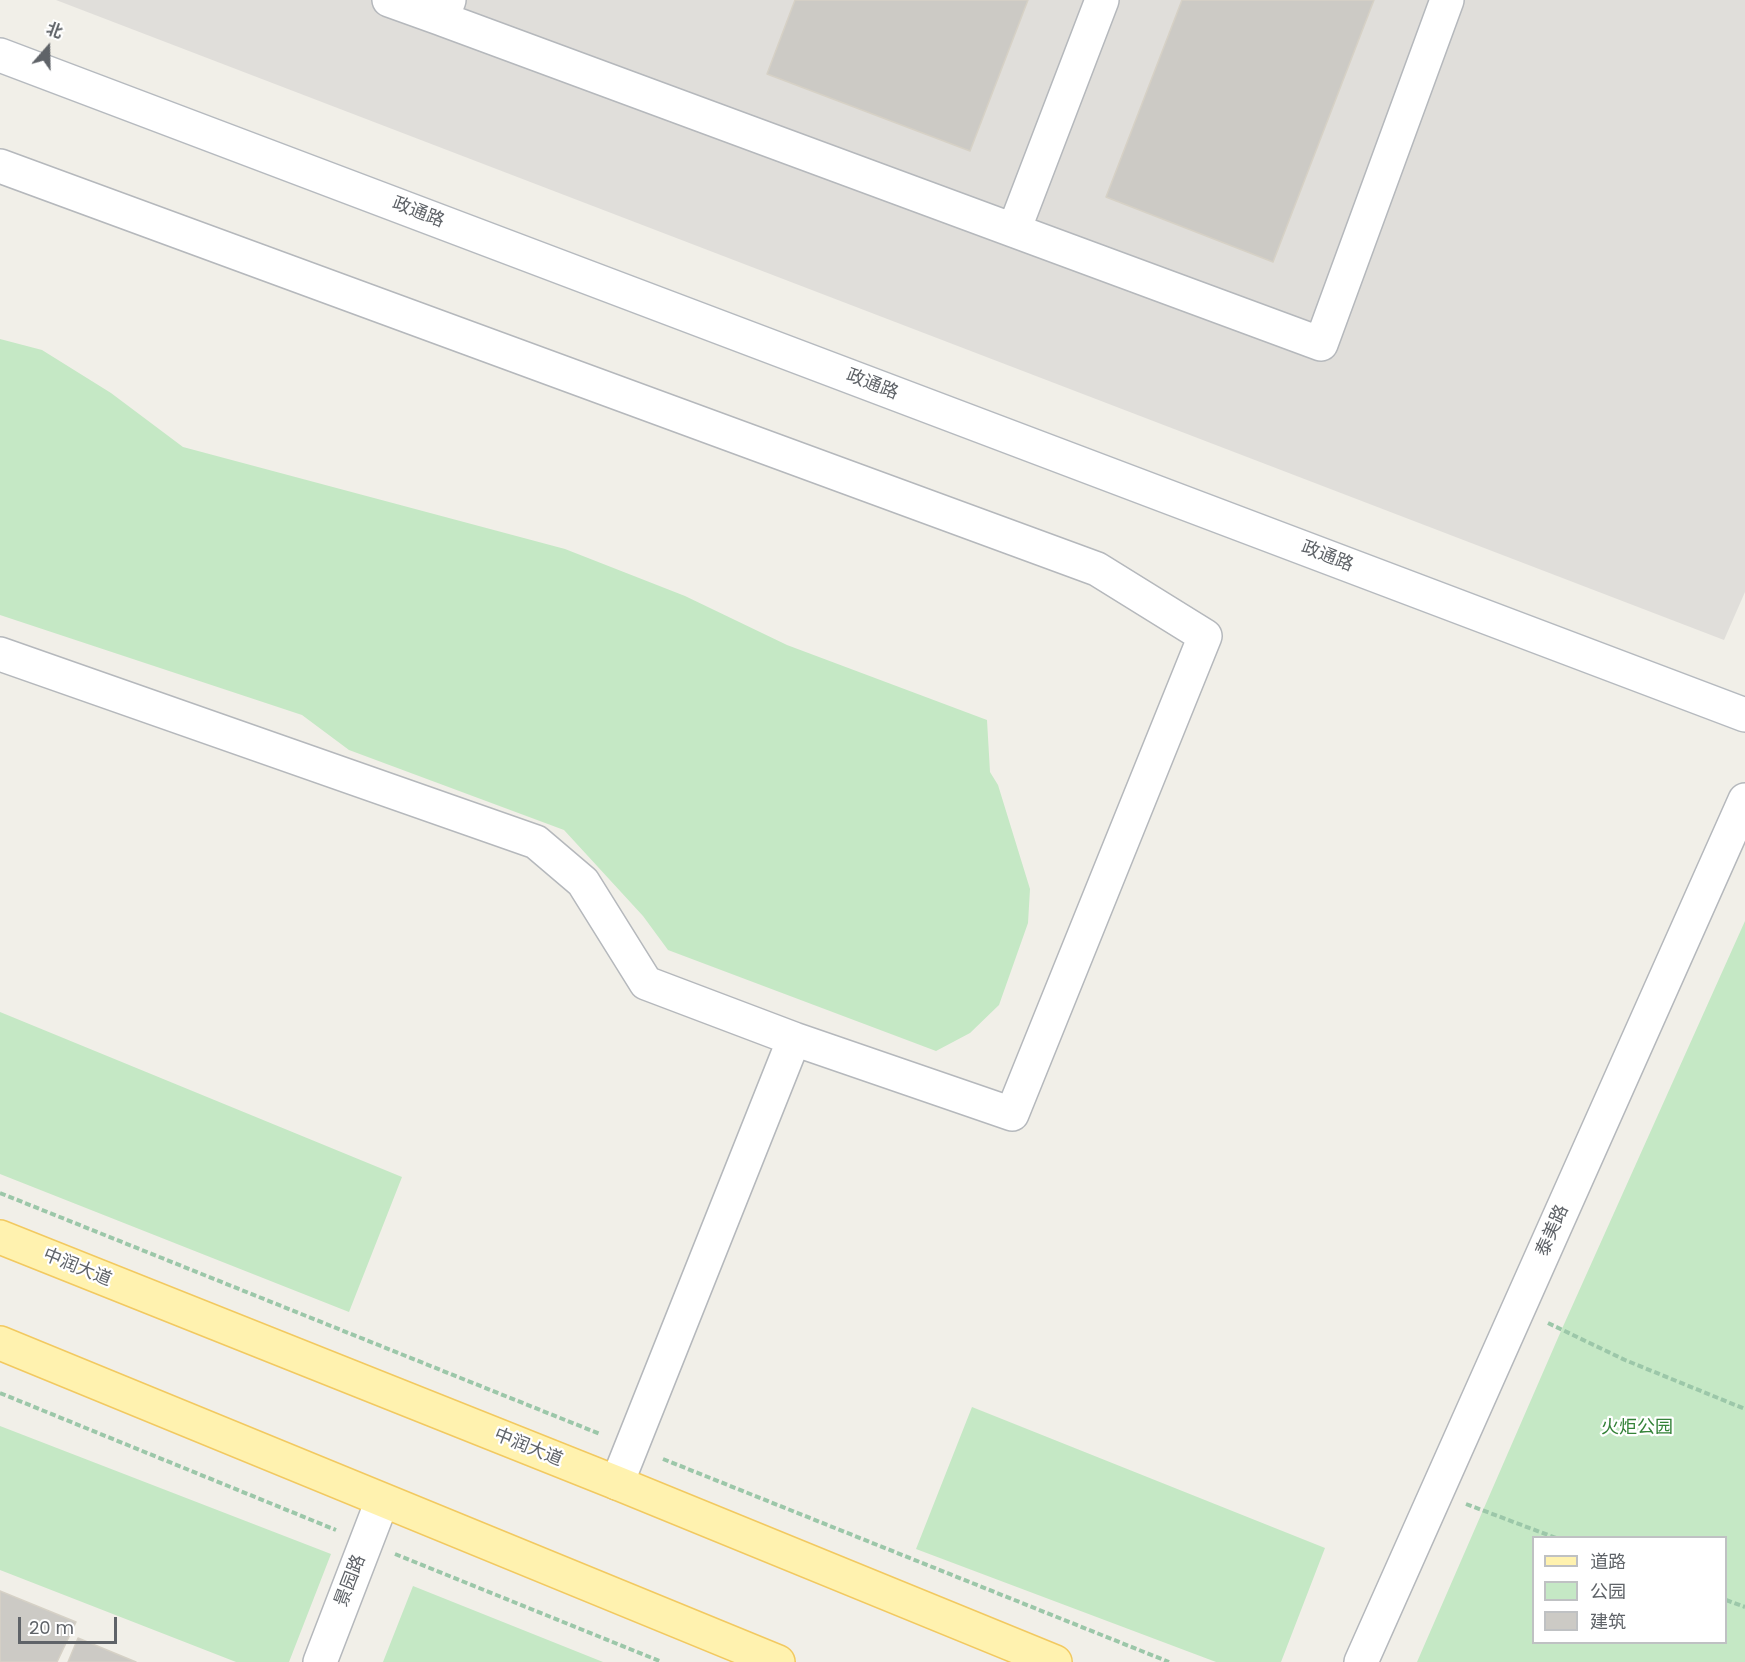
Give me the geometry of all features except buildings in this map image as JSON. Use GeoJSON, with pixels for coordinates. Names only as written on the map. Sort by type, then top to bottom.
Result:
{"type":"FeatureCollection","features":[{"type":"Feature","properties":{"kind":"main road","name":"中润大道"},"geometry":{"type":"LineString","coordinates":[[0,1238],[617,1483],[1055,1662]]}},
{"type":"Feature","properties":{"kind":"main road"},"geometry":{"type":"LineString","coordinates":[[0,1343],[778,1662]]}},
{"type":"Feature","properties":{"kind":"street"},"geometry":{"type":"LineString","coordinates":[[389,0],[446,10],[1014,230],[1321,344],[1447,0]]}},
{"type":"Feature","properties":{"kind":"street"},"geometry":{"type":"LineString","coordinates":[[1014,230],[1102,0]]}},
{"type":"Feature","properties":{"kind":"street","name":"政通路"},"geometry":{"type":"LineString","coordinates":[[0,55],[1745,715]]}},
{"type":"Feature","properties":{"kind":"street"},"geometry":{"type":"LineString","coordinates":[[0,166],[1097,569],[1205,636],[1012,1114],[794,1039],[646,983],[583,882],[536,842],[0,654]]}},
{"type":"Feature","properties":{"kind":"street","name":"泰美路"},"geometry":{"type":"LineString","coordinates":[[1361,1662],[1745,800]]}},
{"type":"Feature","properties":{"kind":"street"},"geometry":{"type":"LineString","coordinates":[[617,1483],[794,1039]]}},
{"type":"Feature","properties":{"kind":"street","name":"景园路"},"geometry":{"type":"LineString","coordinates":[[320,1662],[382,1501]]}},
{"type":"Feature","properties":{"kind":"path"},"geometry":{"type":"LineString","coordinates":[[0,1193],[1169,1662]]}},
{"type":"Feature","properties":{"kind":"path"},"geometry":{"type":"LineString","coordinates":[[1520,1307],[1561,1331],[1745,1409]]}},
{"type":"Feature","properties":{"kind":"path"},"geometry":{"type":"LineString","coordinates":[[0,1393],[662,1662]]}},
{"type":"Feature","properties":{"kind":"path"},"geometry":{"type":"LineString","coordinates":[[1437,1493],[1551,1536]]}},
{"type":"Feature","properties":{"kind":"path"},"geometry":{"type":"LineString","coordinates":[[1727,1601],[1745,1607]]}},
{"type":"Feature","properties":{"kind":"shaded area"},"geometry":{"type":"Polygon","coordinates":[[[56,0],[1745,0],[1745,592],[1724,640],[56,0]]]}},
{"type":"Feature","properties":{"kind":"green space"},"geometry":{"type":"Polygon","coordinates":[[[0,339],[42,350],[111,393],[183,447],[565,549],[685,596],[787,645],[987,720],[990,772],[998,785],[1030,889],[1028,923],[999,1005],[970,1033],[936,1051],[668,950],[643,916],[564,830],[349,750],[302,715],[0,615],[0,339]]]}},
{"type":"Feature","properties":{"kind":"green space","name":"火炬公园"},"geometry":{"type":"Polygon","coordinates":[[[1745,921],[1745,1662],[1417,1662],[1561,1331],[1745,921]]]}},
{"type":"Feature","properties":{"kind":"green space"},"geometry":{"type":"Polygon","coordinates":[[[0,1012],[402,1177],[349,1312],[0,1174],[0,1012]]]}},
{"type":"Feature","properties":{"kind":"green space"},"geometry":{"type":"Polygon","coordinates":[[[972,1407],[1325,1548],[1281,1662],[1216,1662],[916,1549],[972,1407]]]}},
{"type":"Feature","properties":{"kind":"green space"},"geometry":{"type":"Polygon","coordinates":[[[0,1426],[331,1554],[289,1662],[236,1662],[0,1570],[0,1426]]]}},
{"type":"Feature","properties":{"kind":"green space"},"geometry":{"type":"Polygon","coordinates":[[[413,1586],[603,1662],[383,1662],[413,1586]]]}}]}
